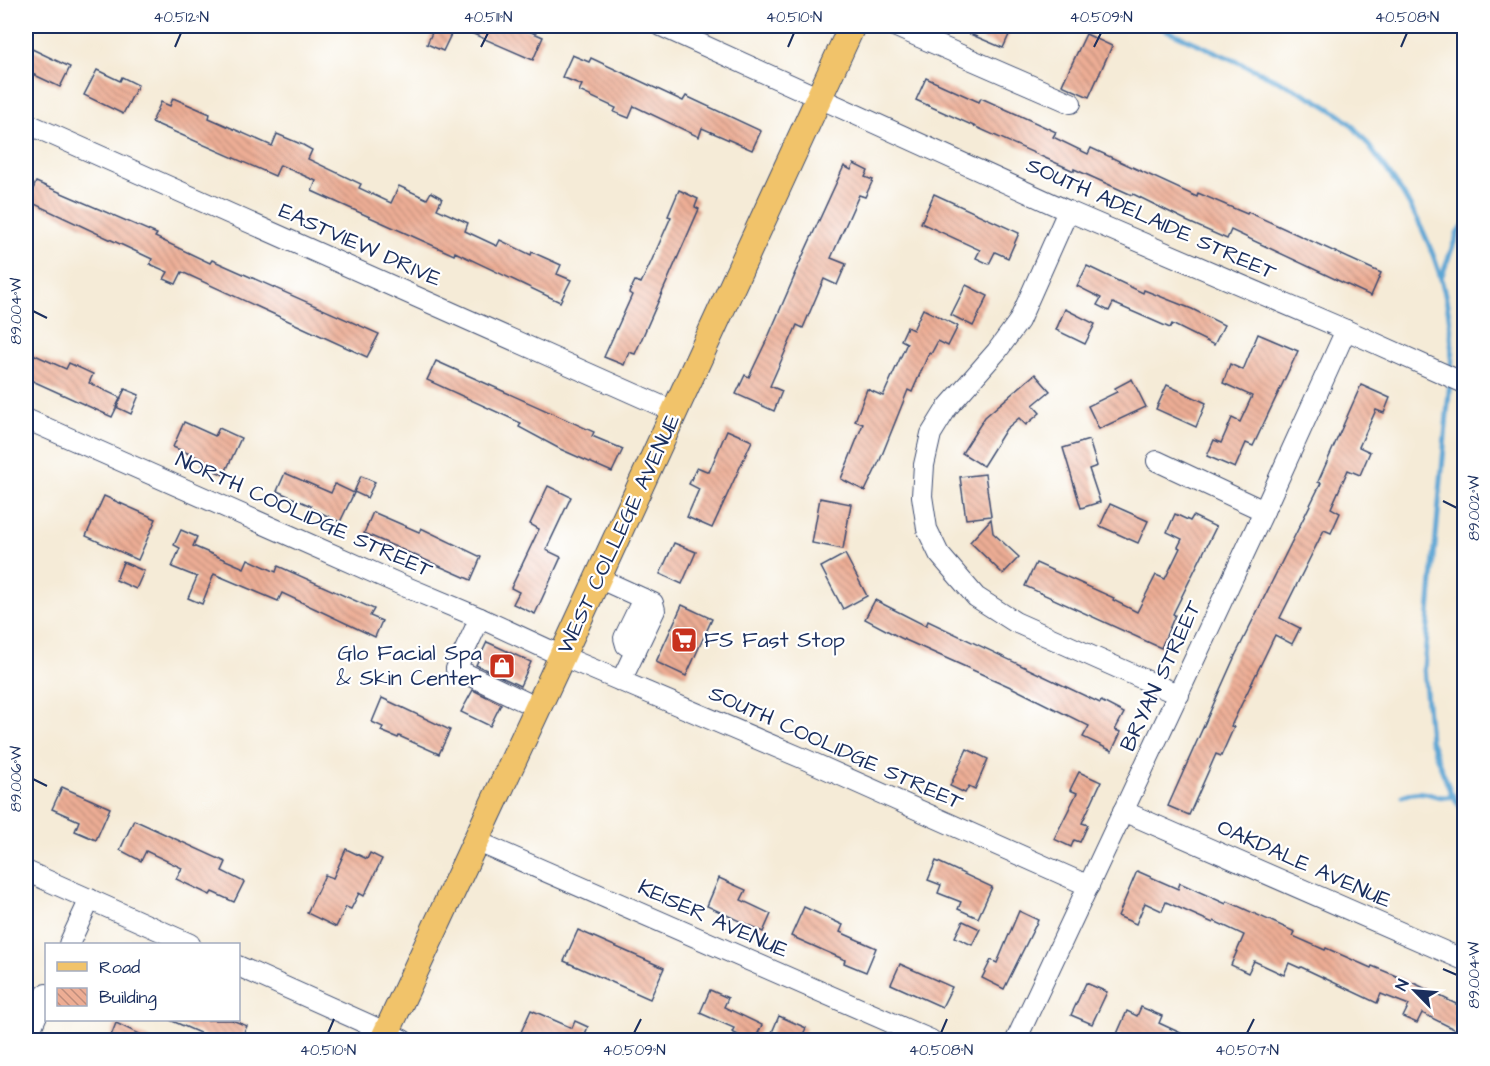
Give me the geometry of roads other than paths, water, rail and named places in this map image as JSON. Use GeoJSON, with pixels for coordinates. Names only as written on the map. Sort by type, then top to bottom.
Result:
{"type":"FeatureCollection","features":[{"type":"Feature","properties":{"kind":"main road","name":"WEST COLLEGE AVENUE"},"geometry":{"type":"LineString","coordinates":[[391,1038],[476,841],[852,26]]}},
{"type":"Feature","properties":{"kind":"street","name":"SOUTH ADELAIDE STREET"},"geometry":{"type":"LineString","coordinates":[[662,26],[1068,211],[1463,382]]}},
{"type":"Feature","properties":{"kind":"street"},"geometry":{"type":"LineString","coordinates":[[894,26],[1071,103]]}},
{"type":"Feature","properties":{"kind":"street","name":"EASTVIEW DRIVE"},"geometry":{"type":"LineString","coordinates":[[26,123],[675,412]]}},
{"type":"Feature","properties":{"kind":"street"},"geometry":{"type":"LineString","coordinates":[[1068,211],[1019,321],[997,351],[947,408],[931,434],[924,465],[922,496],[927,529],[939,554],[958,578],[976,597],[994,609],[1016,622],[1179,695]]}},
{"type":"Feature","properties":{"kind":"street","name":"BRYAN STREET"},"geometry":{"type":"LineString","coordinates":[[1023,1038],[1089,886],[1264,512],[1346,330]]}},
{"type":"Feature","properties":{"kind":"street","name":"NORTH COOLIDGE STREET"},"geometry":{"type":"LineString","coordinates":[[26,418],[562,656]]}},
{"type":"Feature","properties":{"kind":"street"},"geometry":{"type":"LineString","coordinates":[[1157,461],[1264,512]]}},
{"type":"Feature","properties":{"kind":"street"},"geometry":{"type":"LineString","coordinates":[[598,578],[653,603],[655,610],[621,681]]}},
{"type":"Feature","properties":{"kind":"street"},"geometry":{"type":"LineString","coordinates":[[480,618],[456,669],[538,708]]}},
{"type":"Feature","properties":{"kind":"street","name":"SOUTH COOLIDGE STREET"},"geometry":{"type":"LineString","coordinates":[[562,656],[802,758],[1089,886]]}},
{"type":"Feature","properties":{"kind":"street","name":"OAKDALE AVENUE"},"geometry":{"type":"LineString","coordinates":[[1124,811],[1464,960]]}},
{"type":"Feature","properties":{"kind":"street","name":"KEISER AVENUE"},"geometry":{"type":"LineString","coordinates":[[476,841],[930,1041]]}},
{"type":"Feature","properties":{"kind":"street"},"geometry":{"type":"LineString","coordinates":[[26,871],[186,943]]}},
{"type":"Feature","properties":{"kind":"street"},"geometry":{"type":"LineString","coordinates":[[70,943],[90,899]]}},
{"type":"Feature","properties":{"kind":"street"},"geometry":{"type":"LineString","coordinates":[[240,967],[391,1038]]}},
{"type":"Feature","properties":{"kind":"street"},"geometry":{"type":"LineString","coordinates":[[26,1040],[45,996]]}},
{"type":"Feature","properties":{"kind":"waterway"},"geometry":{"type":"LineString","coordinates":[[1157,26],[1309,96],[1341,116],[1360,135],[1410,205],[1434,258],[1449,314],[1452,343],[1451,372]]}},
{"type":"Feature","properties":{"kind":"waterway"},"geometry":{"type":"LineString","coordinates":[[1441,278],[1458,232],[1464,225]]}},
{"type":"Feature","properties":{"kind":"waterway"},"geometry":{"type":"LineString","coordinates":[[1450,381],[1424,668],[1430,740],[1451,793],[1464,812]]}},
{"type":"Feature","properties":{"kind":"waterway"},"geometry":{"type":"LineString","coordinates":[[1402,796],[1418,792],[1441,797],[1454,796]]}},
{"type":"Feature","properties":{"kind":"place","name":"FS Fast Stop"},"geometry":{"type":"Point","coordinates":[684,640]}},
{"type":"Feature","properties":{"kind":"place","name":"Glo Facial Spa & Skin Center"},"geometry":{"type":"Point","coordinates":[502,666]}}]}
